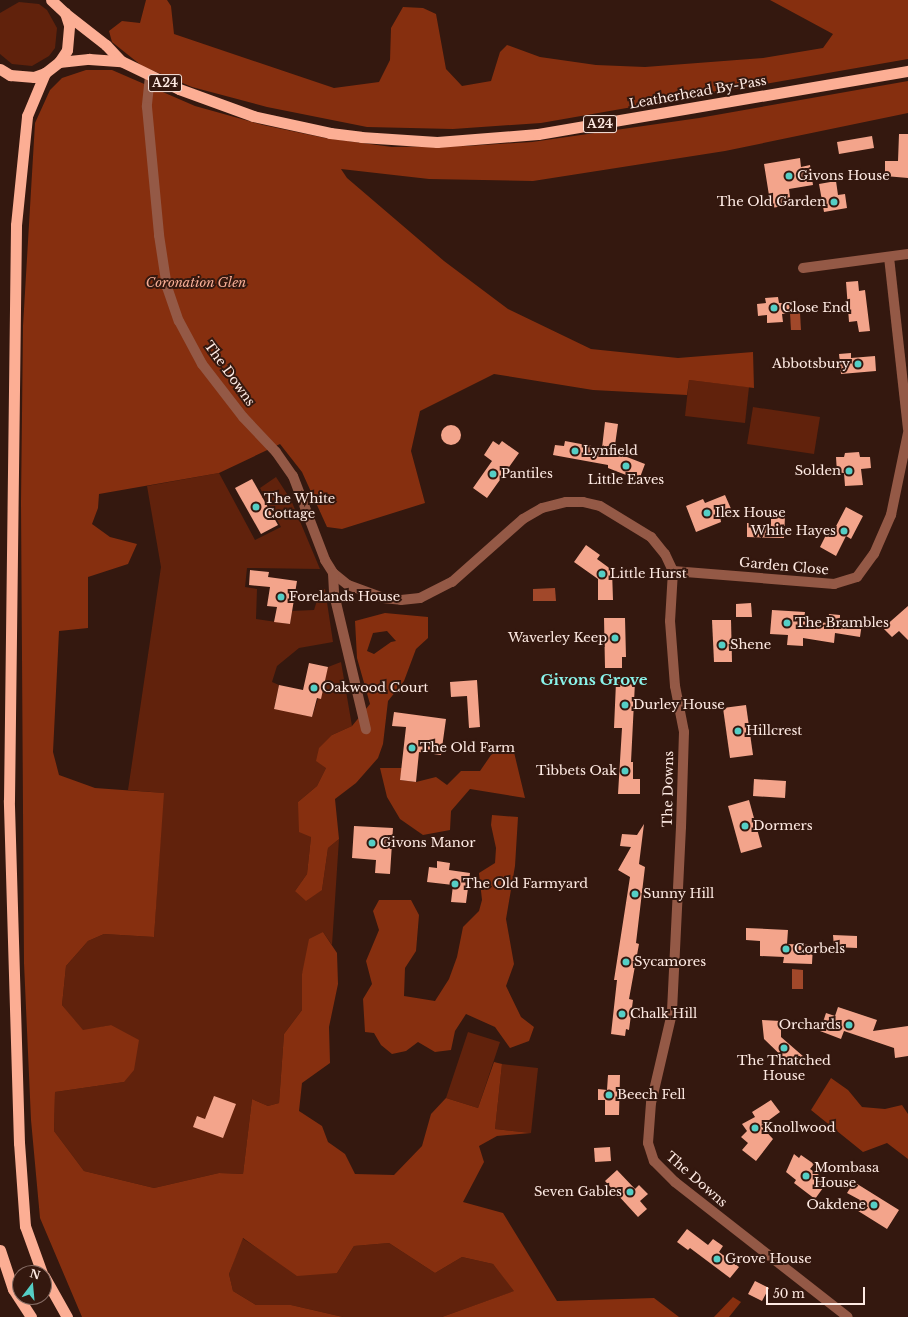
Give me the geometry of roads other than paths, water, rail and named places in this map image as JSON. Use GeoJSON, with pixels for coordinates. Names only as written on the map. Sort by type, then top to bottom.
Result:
{"type":"FeatureCollection","features":[{"type":"Feature","properties":{"kind":"highway","name":"Leatherhead By-Pass"},"geometry":{"type":"LineString","coordinates":[[52,0],[65,13],[106,45],[121,61],[150,76],[210,101],[290,125],[361,137],[437,142],[538,134],[908,71]]}},
{"type":"Feature","properties":{"kind":"highway"},"geometry":{"type":"LineString","coordinates":[[39,1265],[25,1226],[19,1143],[9,800],[16,225],[27,116],[45,74],[59,62],[67,50],[70,35],[65,13]]}},
{"type":"Feature","properties":{"kind":"highway","name":"Leatherhead By-Pass"},"geometry":{"type":"LineString","coordinates":[[59,62],[89,59],[121,61]]}},
{"type":"Feature","properties":{"kind":"highway"},"geometry":{"type":"LineString","coordinates":[[0,69],[22,78],[45,74]]}},
{"type":"Feature","properties":{"kind":"highway"},"geometry":{"type":"LineString","coordinates":[[0,1250],[13,1289],[31,1317]]}},
{"type":"Feature","properties":{"kind":"highway"},"geometry":{"type":"LineString","coordinates":[[52,1290],[67,1317]]}},
{"type":"Feature","properties":{"kind":"street","name":"The Downs"},"geometry":{"type":"LineString","coordinates":[[150,76],[146,107],[159,235],[167,287],[179,321],[202,364],[243,417],[276,452],[293,476],[325,560],[334,573],[348,585],[382,598],[401,600],[420,598],[452,582],[523,519],[542,508],[566,502],[583,502],[600,506],[651,537],[665,554],[673,571],[670,621],[675,686],[684,732],[679,883],[672,1012],[651,1103],[648,1143],[654,1161],[675,1182],[848,1317]]}},
{"type":"Feature","properties":{"kind":"street"},"geometry":{"type":"LineString","coordinates":[[803,268],[908,254]]}},
{"type":"Feature","properties":{"kind":"street"},"geometry":{"type":"LineString","coordinates":[[889,257],[908,429]]}},
{"type":"Feature","properties":{"kind":"street","name":"Garden Close"},"geometry":{"type":"LineString","coordinates":[[673,571],[834,584],[857,577],[874,554],[891,515],[908,434]]}},
{"type":"Feature","properties":{"kind":"street"},"geometry":{"type":"LineString","coordinates":[[334,573],[334,594],[366,729]]}},
{"type":"Feature","properties":{"kind":"place","name":"Givons House"},"geometry":{"type":"Point","coordinates":[789,176]}},
{"type":"Feature","properties":{"kind":"place","name":"The Old Garden"},"geometry":{"type":"Point","coordinates":[834,202]}},
{"type":"Feature","properties":{"kind":"place","name":"Close End"},"geometry":{"type":"Point","coordinates":[774,308]}},
{"type":"Feature","properties":{"kind":"place","name":"Abbotsbury"},"geometry":{"type":"Point","coordinates":[858,364]}},
{"type":"Feature","properties":{"kind":"place","name":"Lynfield"},"geometry":{"type":"Point","coordinates":[575,451]}},
{"type":"Feature","properties":{"kind":"place","name":"Little Eaves"},"geometry":{"type":"Point","coordinates":[626,466]}},
{"type":"Feature","properties":{"kind":"place","name":"Solden"},"geometry":{"type":"Point","coordinates":[849,471]}},
{"type":"Feature","properties":{"kind":"place","name":"Pantiles"},"geometry":{"type":"Point","coordinates":[493,474]}},
{"type":"Feature","properties":{"kind":"place","name":"The White Cottage"},"geometry":{"type":"Point","coordinates":[256,507]}},
{"type":"Feature","properties":{"kind":"place","name":"Ilex House"},"geometry":{"type":"Point","coordinates":[707,513]}},
{"type":"Feature","properties":{"kind":"place","name":"White Hayes"},"geometry":{"type":"Point","coordinates":[844,531]}},
{"type":"Feature","properties":{"kind":"place","name":"Little Hurst"},"geometry":{"type":"Point","coordinates":[602,574]}},
{"type":"Feature","properties":{"kind":"place","name":"Forelands House"},"geometry":{"type":"Point","coordinates":[281,597]}},
{"type":"Feature","properties":{"kind":"place","name":"The Brambles"},"geometry":{"type":"Point","coordinates":[787,623]}},
{"type":"Feature","properties":{"kind":"place","name":"Waverley Keep"},"geometry":{"type":"Point","coordinates":[615,638]}},
{"type":"Feature","properties":{"kind":"place","name":"Shene"},"geometry":{"type":"Point","coordinates":[722,645]}},
{"type":"Feature","properties":{"kind":"place","name":"Oakwood Court"},"geometry":{"type":"Point","coordinates":[314,688]}},
{"type":"Feature","properties":{"kind":"place","name":"Durley House"},"geometry":{"type":"Point","coordinates":[625,705]}},
{"type":"Feature","properties":{"kind":"place","name":"Hillcrest"},"geometry":{"type":"Point","coordinates":[738,731]}},
{"type":"Feature","properties":{"kind":"place","name":"The Old Farm"},"geometry":{"type":"Point","coordinates":[412,748]}},
{"type":"Feature","properties":{"kind":"place","name":"Tibbets Oak"},"geometry":{"type":"Point","coordinates":[625,771]}},
{"type":"Feature","properties":{"kind":"place","name":"Dormers"},"geometry":{"type":"Point","coordinates":[745,826]}},
{"type":"Feature","properties":{"kind":"place","name":"Givons Manor"},"geometry":{"type":"Point","coordinates":[372,843]}},
{"type":"Feature","properties":{"kind":"place","name":"The Old Farmyard"},"geometry":{"type":"Point","coordinates":[455,884]}},
{"type":"Feature","properties":{"kind":"place","name":"Sunny Hill"},"geometry":{"type":"Point","coordinates":[635,894]}},
{"type":"Feature","properties":{"kind":"place","name":"Corbels"},"geometry":{"type":"Point","coordinates":[786,949]}},
{"type":"Feature","properties":{"kind":"place","name":"Sycamores"},"geometry":{"type":"Point","coordinates":[626,962]}},
{"type":"Feature","properties":{"kind":"place","name":"Chalk Hill"},"geometry":{"type":"Point","coordinates":[622,1014]}},
{"type":"Feature","properties":{"kind":"place","name":"Orchards"},"geometry":{"type":"Point","coordinates":[849,1025]}},
{"type":"Feature","properties":{"kind":"place","name":"The Thatched House"},"geometry":{"type":"Point","coordinates":[784,1048]}},
{"type":"Feature","properties":{"kind":"place","name":"Beech Fell"},"geometry":{"type":"Point","coordinates":[609,1095]}},
{"type":"Feature","properties":{"kind":"place","name":"Knollwood"},"geometry":{"type":"Point","coordinates":[755,1128]}},
{"type":"Feature","properties":{"kind":"place","name":"Mombasa House"},"geometry":{"type":"Point","coordinates":[806,1176]}},
{"type":"Feature","properties":{"kind":"place","name":"Seven Gables"},"geometry":{"type":"Point","coordinates":[630,1192]}},
{"type":"Feature","properties":{"kind":"place","name":"Oakdene"},"geometry":{"type":"Point","coordinates":[874,1205]}},
{"type":"Feature","properties":{"kind":"place","name":"Grove House"},"geometry":{"type":"Point","coordinates":[717,1259]}},
{"type":"Feature","properties":{"kind":"district","name":"Givons Grove"},"geometry":{"type":"Point","coordinates":[594,680]}},
{"type":"Feature","properties":{"kind":"park label","name":"Coronation Glen"},"geometry":{"type":"Point","coordinates":[196,283]}}]}
